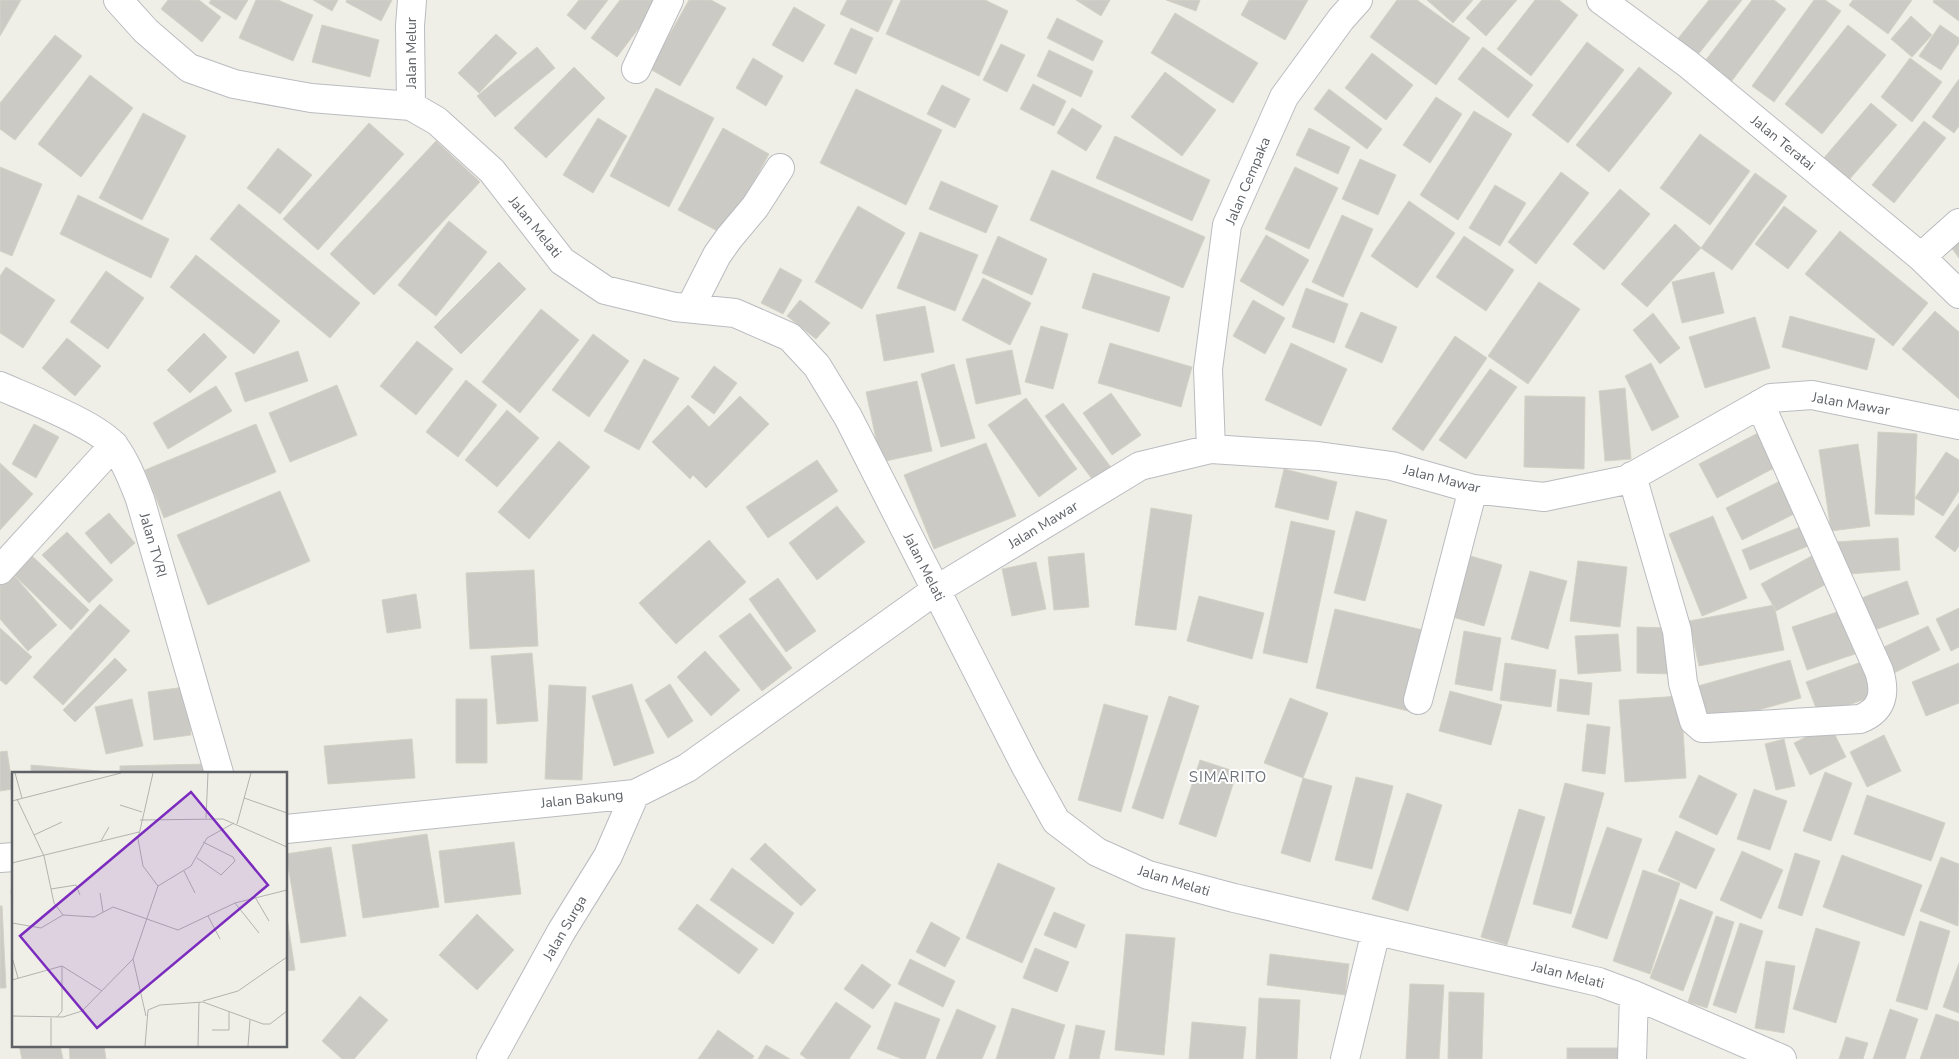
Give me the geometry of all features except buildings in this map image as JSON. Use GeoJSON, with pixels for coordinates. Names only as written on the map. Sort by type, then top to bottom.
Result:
{"type":"FeatureCollection","features":[{"type":"Feature","properties":{"kind":"street","name":"Jalan Melati"},"geometry":{"type":"LineString","coordinates":[[118,0],[146,31],[189,68],[234,84],[311,98],[411,106],[437,121],[492,171],[562,261],[605,290],[675,307],[735,313],[790,337],[817,366],[848,417],[1025,765],[1056,821],[1097,852],[1148,875],[1234,898],[1599,982],[1634,995],[1782,1059]]}},
{"type":"Feature","properties":{"kind":"street","name":"Jalan Melur"},"geometry":{"type":"LineString","coordinates":[[411,106],[410,26],[412,0]]}},
{"type":"Feature","properties":{"kind":"street"},"geometry":{"type":"LineString","coordinates":[[636,69],[669,0]]}},
{"type":"Feature","properties":{"kind":"street","name":"Jalan Cempaka"},"geometry":{"type":"LineString","coordinates":[[1211,449],[1208,369],[1227,225],[1284,97],[1341,19],[1358,0]]}},
{"type":"Feature","properties":{"kind":"street","name":"Jalan Teratai"},"geometry":{"type":"LineString","coordinates":[[1601,0],[1688,64],[1922,257],[1959,294]]}},
{"type":"Feature","properties":{"kind":"street"},"geometry":{"type":"LineString","coordinates":[[690,308],[717,255],[755,206],[780,168]]}},
{"type":"Feature","properties":{"kind":"street"},"geometry":{"type":"LineString","coordinates":[[1922,257],[1959,223]]}},
{"type":"Feature","properties":{"kind":"street","name":"Jalan TVRI"},"geometry":{"type":"LineString","coordinates":[[0,386],[75,419],[114,445],[124,462],[140,499],[219,772]]}},
{"type":"Feature","properties":{"kind":"street","name":"Jalan Mawar"},"geometry":{"type":"LineString","coordinates":[[936,590],[1140,466],[1211,449],[1318,456],[1392,466],[1473,489],[1544,497],[1626,480],[1771,398],[1812,395],[1959,425]]}},
{"type":"Feature","properties":{"kind":"street"},"geometry":{"type":"LineString","coordinates":[[1632,476],[1677,631],[1683,683],[1692,717],[1697,725],[1708,728],[1742,727],[1860,719],[1870,715],[1877,709],[1881,699],[1882,680],[1760,404]]}},
{"type":"Feature","properties":{"kind":"street"},"geometry":{"type":"LineString","coordinates":[[0,570],[114,445]]}},
{"type":"Feature","properties":{"kind":"street"},"geometry":{"type":"LineString","coordinates":[[1418,700],[1473,489]]}},
{"type":"Feature","properties":{"kind":"street","name":"Jalan Bakung"},"geometry":{"type":"LineString","coordinates":[[288,829],[634,794],[687,768],[936,590]]}},
{"type":"Feature","properties":{"kind":"street","name":"Jalan Surga"},"geometry":{"type":"LineString","coordinates":[[492,1059],[561,932],[608,856],[634,794]]}},
{"type":"Feature","properties":{"kind":"street"},"geometry":{"type":"LineString","coordinates":[[1345,1059],[1376,931]]}},
{"type":"Feature","properties":{"kind":"street"},"geometry":{"type":"LineString","coordinates":[[1632,1059],[1634,995]]}},
{"type":"Feature","properties":{"kind":"district","name":"SIMARITO"},"geometry":{"type":"Point","coordinates":[1228,777]}}]}
